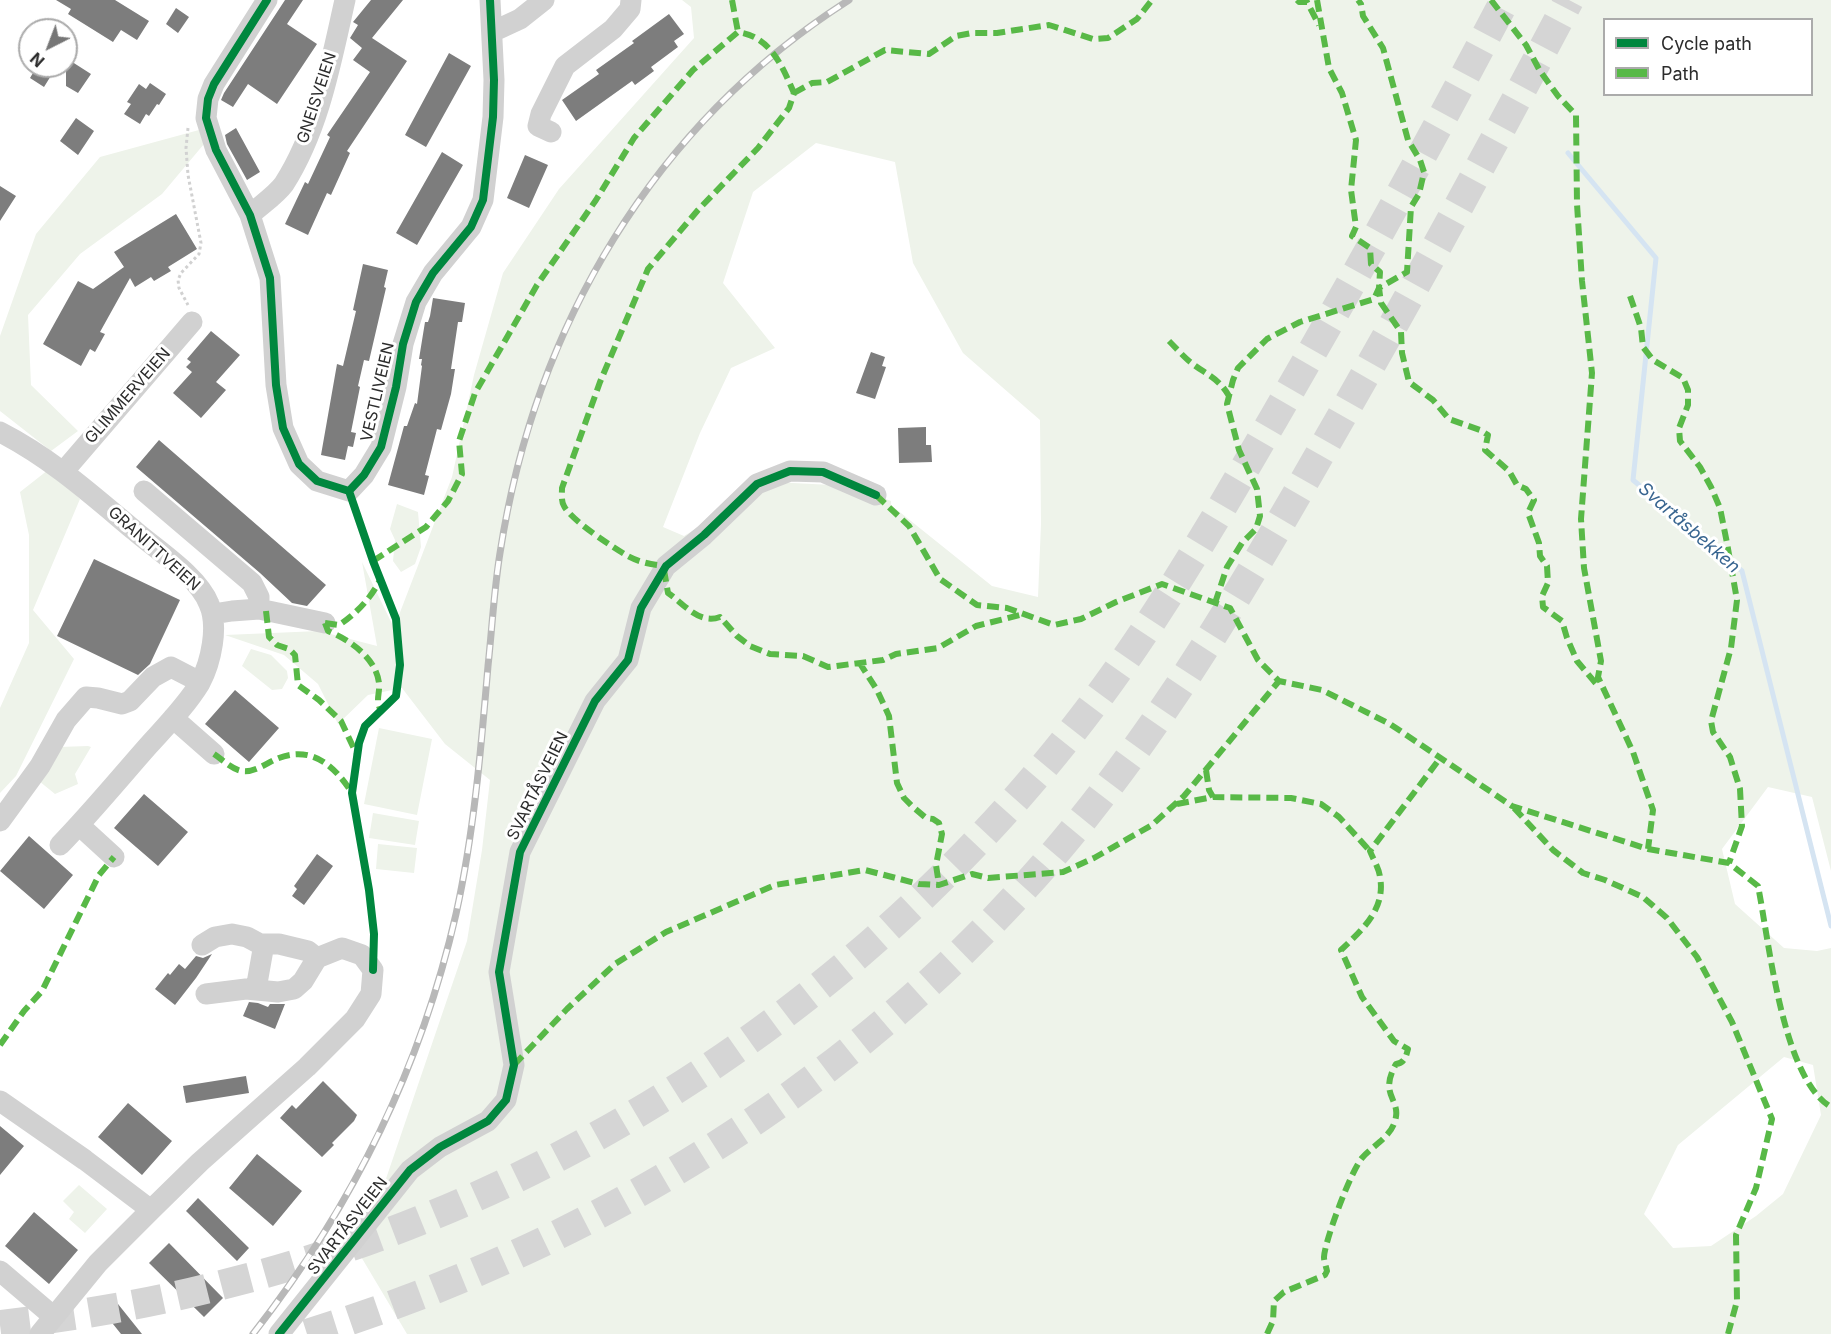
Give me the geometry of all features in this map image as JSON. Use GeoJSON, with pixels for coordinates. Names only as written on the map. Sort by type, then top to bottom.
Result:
{"type":"FeatureCollection","features":[{"type":"Feature","properties":{"kind":"street"},"geometry":{"type":"LineString","coordinates":[[197,122],[214,84],[267,0]]}},
{"type":"Feature","properties":{"kind":"street","name":"GNEISVEIEN"},"geometry":{"type":"LineString","coordinates":[[250,215],[283,185],[309,132],[329,72],[345,0]]}},
{"type":"Feature","properties":{"kind":"street","name":"VESTLIVEIEN"},"geometry":{"type":"LineString","coordinates":[[197,122],[216,150],[250,215],[270,278],[276,385],[283,428],[299,464],[317,481],[349,491],[364,475],[381,447],[396,387],[403,344],[416,302],[434,273],[471,227],[483,200],[493,117],[490,0]]}},
{"type":"Feature","properties":{"kind":"street"},"geometry":{"type":"LineString","coordinates":[[492,32],[520,19],[544,0]]}},
{"type":"Feature","properties":{"kind":"street"},"geometry":{"type":"LineString","coordinates":[[551,132],[538,126],[541,114],[565,66],[613,29],[630,9],[630,0]]}},
{"type":"Feature","properties":{"kind":"street","name":"GLIMMERVEIEN"},"geometry":{"type":"LineString","coordinates":[[64,471],[192,322]]}},
{"type":"Feature","properties":{"kind":"street","name":"GRANITTVEIEN"},"geometry":{"type":"LineString","coordinates":[[0,432],[43,456],[64,471],[188,576],[201,589],[213,614]]}},
{"type":"Feature","properties":{"kind":"street","name":"SVARTÅSVEIEN"},"geometry":{"type":"LineString","coordinates":[[279,1334],[410,1170],[440,1147],[488,1121],[506,1100],[514,1065],[499,972],[520,852],[594,701],[628,660],[641,608],[666,566],[704,535],[757,484],[790,471],[823,472],[876,495]]}},
{"type":"Feature","properties":{"kind":"street"},"geometry":{"type":"LineString","coordinates":[[144,491],[252,583],[259,597],[259,609]]}},
{"type":"Feature","properties":{"kind":"street"},"geometry":{"type":"LineString","coordinates":[[60,844],[173,717],[200,682],[209,658],[213,614],[259,609],[325,623]]}},
{"type":"Feature","properties":{"kind":"street"},"geometry":{"type":"LineString","coordinates":[[0,821],[40,766],[66,720],[86,697],[122,704],[130,701],[164,664],[200,682]]}},
{"type":"Feature","properties":{"kind":"street"},"geometry":{"type":"LineString","coordinates":[[173,717],[214,754]]}},
{"type":"Feature","properties":{"kind":"street"},"geometry":{"type":"LineString","coordinates":[[79,825],[114,857]]}},
{"type":"Feature","properties":{"kind":"street"},"geometry":{"type":"LineString","coordinates":[[202,945],[227,934],[241,935],[264,944],[279,944],[308,951],[317,958]]}},
{"type":"Feature","properties":{"kind":"street"},"geometry":{"type":"LineString","coordinates":[[256,989],[264,944]]}},
{"type":"Feature","properties":{"kind":"street"},"geometry":{"type":"LineString","coordinates":[[40,1334],[98,1263],[151,1210],[200,1162],[307,1067],[355,1019],[371,994],[373,970],[362,955],[342,948],[317,958],[303,981],[294,989],[278,992],[256,989],[206,994]]}},
{"type":"Feature","properties":{"kind":"street"},"geometry":{"type":"LineString","coordinates":[[0,1101],[85,1160],[151,1210]]}},
{"type":"Feature","properties":{"kind":"street"},"geometry":{"type":"LineString","coordinates":[[0,1271],[54,1317]]}},
{"type":"Feature","properties":{"kind":"path"},"geometry":{"type":"LineString","coordinates":[[192,322],[188,303],[179,288],[178,280],[181,273],[199,254],[201,243],[188,175],[186,148],[197,122]]}},
{"type":"Feature","properties":{"kind":"shaded area"},"geometry":{"type":"Polygon","coordinates":[[[682,0],[1831,0],[1831,871],[1812,797],[1768,787],[1722,849],[1735,904],[1784,948],[1817,951],[1831,948],[1831,1334],[407,1334],[360,1255],[467,941],[482,850],[490,780],[445,744],[402,688],[368,695],[338,724],[318,684],[284,655],[225,635],[319,631],[377,646],[362,562],[394,628],[452,477],[474,375],[503,273],[559,189],[694,38],[691,7],[682,0]],[[816,143],[753,192],[723,283],[775,348],[731,368],[700,433],[663,527],[684,536],[773,482],[851,486],[891,501],[891,505],[992,586],[1038,597],[1041,524],[1040,420],[963,353],[913,263],[895,162],[816,143]],[[1784,1057],[1678,1145],[1644,1214],[1673,1248],[1711,1246],[1756,1216],[1783,1194],[1821,1115],[1813,1065],[1784,1057]]]}},
{"type":"Feature","properties":{"kind":"shaded area"},"geometry":{"type":"Polygon","coordinates":[[[199,130],[204,144],[162,194],[80,254],[28,315],[31,385],[78,431],[51,451],[0,411],[0,336],[36,234],[100,157],[199,130]]]}},
{"type":"Feature","properties":{"kind":"shaded area"},"geometry":{"type":"Polygon","coordinates":[[[48,470],[80,499],[33,610],[74,659],[16,776],[0,793],[0,708],[29,643],[29,535],[20,492],[48,470]]]}},
{"type":"Feature","properties":{"kind":"shaded area"},"geometry":{"type":"Polygon","coordinates":[[[397,504],[418,512],[421,547],[415,564],[401,572],[393,561],[395,540],[390,529],[397,504]]]}},
{"type":"Feature","properties":{"kind":"shaded area"},"geometry":{"type":"Polygon","coordinates":[[[251,649],[271,655],[287,671],[288,678],[282,689],[272,690],[242,666],[251,649]]]}},
{"type":"Feature","properties":{"kind":"shaded area"},"geometry":{"type":"Polygon","coordinates":[[[379,728],[432,739],[417,815],[364,804],[379,728]]]}},
{"type":"Feature","properties":{"kind":"shaded area"},"geometry":{"type":"Polygon","coordinates":[[[59,747],[91,747],[75,774],[78,784],[55,794],[39,781],[59,747]]]}},
{"type":"Feature","properties":{"kind":"shaded area"},"geometry":{"type":"Polygon","coordinates":[[[373,813],[419,821],[415,845],[369,838],[373,813]]]}},
{"type":"Feature","properties":{"kind":"shaded area"},"geometry":{"type":"Polygon","coordinates":[[[378,844],[417,848],[414,873],[376,869],[378,844]]]}},
{"type":"Feature","properties":{"kind":"shaded area"},"geometry":{"type":"Polygon","coordinates":[[[79,1185],[107,1209],[85,1233],[69,1219],[74,1212],[63,1201],[79,1185]]]}},
{"type":"Feature","properties":{"kind":"building"},"geometry":{"type":"Polygon","coordinates":[[[56,0],[115,0],[149,21],[137,40],[121,30],[113,42],[78,20],[78,18],[68,14],[71,9],[56,0]]]}},
{"type":"Feature","properties":{"kind":"building"},"geometry":{"type":"Polygon","coordinates":[[[285,0],[303,0],[287,24],[317,44],[277,104],[248,84],[233,107],[221,100],[224,93],[285,0]]]}},
{"type":"Feature","properties":{"kind":"building"},"geometry":{"type":"Polygon","coordinates":[[[371,0],[403,0],[372,38],[407,61],[347,151],[350,153],[331,195],[327,193],[308,235],[285,224],[305,182],[308,184],[330,137],[327,135],[370,72],[353,60],[362,48],[350,38],[358,25],[353,22],[371,0]]]}},
{"type":"Feature","properties":{"kind":"building"},"geometry":{"type":"Polygon","coordinates":[[[176,8],[189,17],[178,33],[166,24],[176,8]]]}},
{"type":"Feature","properties":{"kind":"building"},"geometry":{"type":"Polygon","coordinates":[[[669,14],[684,34],[674,41],[678,47],[651,67],[654,71],[635,85],[632,81],[576,121],[562,100],[599,74],[596,70],[669,14]]]}},
{"type":"Feature","properties":{"kind":"building"},"geometry":{"type":"Polygon","coordinates":[[[449,53],[471,66],[426,147],[405,135],[449,53]]]}},
{"type":"Feature","properties":{"kind":"building"},"geometry":{"type":"Polygon","coordinates":[[[78,66],[91,74],[78,93],[66,86],[66,78],[78,78],[78,66]]]}},
{"type":"Feature","properties":{"kind":"building"},"geometry":{"type":"Polygon","coordinates":[[[30,78],[50,78],[44,87],[30,78]]]}},
{"type":"Feature","properties":{"kind":"building"},"geometry":{"type":"Polygon","coordinates":[[[150,83],[166,94],[149,116],[146,114],[140,124],[124,114],[131,104],[127,102],[139,84],[146,89],[150,83]]]}},
{"type":"Feature","properties":{"kind":"building"},"geometry":{"type":"Polygon","coordinates":[[[76,118],[94,131],[78,155],[60,141],[76,118]]]}},
{"type":"Feature","properties":{"kind":"building"},"geometry":{"type":"Polygon","coordinates":[[[236,128],[260,172],[247,180],[227,144],[225,135],[236,128]]]}},
{"type":"Feature","properties":{"kind":"building"},"geometry":{"type":"Polygon","coordinates":[[[442,152],[463,165],[417,245],[396,233],[442,152]]]}},
{"type":"Feature","properties":{"kind":"building"},"geometry":{"type":"Polygon","coordinates":[[[525,155],[548,165],[529,208],[507,198],[525,155]]]}},
{"type":"Feature","properties":{"kind":"building"},"geometry":{"type":"Polygon","coordinates":[[[0,186],[16,196],[0,221],[0,186]]]}},
{"type":"Feature","properties":{"kind":"building"},"geometry":{"type":"Polygon","coordinates":[[[176,214],[197,249],[168,267],[171,271],[154,281],[151,277],[135,287],[130,278],[100,332],[105,334],[95,352],[90,349],[81,366],[43,344],[78,281],[93,289],[124,267],[114,252],[176,214]]]}},
{"type":"Feature","properties":{"kind":"building"},"geometry":{"type":"Polygon","coordinates":[[[363,264],[388,270],[369,361],[364,360],[358,386],[360,387],[351,432],[356,433],[353,447],[348,446],[345,460],[321,455],[337,364],[343,366],[356,311],[353,310],[363,264]]]}},
{"type":"Feature","properties":{"kind":"building"},"geometry":{"type":"Polygon","coordinates":[[[433,298],[465,303],[462,322],[458,322],[451,369],[455,369],[451,394],[441,430],[437,429],[425,475],[429,476],[424,495],[388,485],[404,426],[407,426],[415,403],[417,404],[422,366],[422,359],[419,359],[425,322],[428,322],[430,316],[433,298]]]}},
{"type":"Feature","properties":{"kind":"building"},"geometry":{"type":"Polygon","coordinates":[[[211,331],[240,355],[216,382],[226,390],[201,418],[173,393],[192,372],[186,367],[191,362],[187,359],[211,331]]]}},
{"type":"Feature","properties":{"kind":"building"},"geometry":{"type":"Polygon","coordinates":[[[871,352],[885,357],[882,366],[886,367],[875,399],[856,393],[871,352]]]}},
{"type":"Feature","properties":{"kind":"building"},"geometry":{"type":"Polygon","coordinates":[[[926,427],[926,445],[931,445],[932,462],[899,463],[898,428],[926,427]]]}},
{"type":"Feature","properties":{"kind":"building"},"geometry":{"type":"Polygon","coordinates":[[[159,440],[326,585],[307,606],[292,603],[136,467],[159,440]]]}},
{"type":"Feature","properties":{"kind":"building"},"geometry":{"type":"Polygon","coordinates":[[[94,559],[180,600],[150,664],[138,675],[57,636],[94,559]]]}},
{"type":"Feature","properties":{"kind":"building"},"geometry":{"type":"Polygon","coordinates":[[[235,690],[279,728],[249,762],[205,724],[235,690]]]}},
{"type":"Feature","properties":{"kind":"building"},"geometry":{"type":"Polygon","coordinates":[[[144,794],[188,832],[158,866],[114,828],[144,794]]]}},
{"type":"Feature","properties":{"kind":"building"},"geometry":{"type":"Polygon","coordinates":[[[29,836],[73,875],[44,909],[0,871],[29,836]]]}},
{"type":"Feature","properties":{"kind":"building"},"geometry":{"type":"Polygon","coordinates":[[[317,854],[333,866],[304,905],[292,896],[297,889],[294,886],[317,854]]]}},
{"type":"Feature","properties":{"kind":"building"},"geometry":{"type":"Polygon","coordinates":[[[212,954],[175,1005],[155,989],[179,964],[185,969],[196,956],[203,958],[212,954]]]}},
{"type":"Feature","properties":{"kind":"building"},"geometry":{"type":"Polygon","coordinates":[[[249,1002],[268,1007],[270,1004],[285,1004],[275,1029],[243,1016],[249,1002]]]}},
{"type":"Feature","properties":{"kind":"building"},"geometry":{"type":"Polygon","coordinates":[[[246,1076],[249,1093],[186,1103],[183,1086],[246,1076]]]}},
{"type":"Feature","properties":{"kind":"building"},"geometry":{"type":"Polygon","coordinates":[[[323,1081],[357,1115],[322,1157],[280,1118],[292,1105],[296,1109],[323,1081]]]}},
{"type":"Feature","properties":{"kind":"building"},"geometry":{"type":"Polygon","coordinates":[[[128,1103],[172,1141],[142,1175],[98,1137],[128,1103]]]}},
{"type":"Feature","properties":{"kind":"building"},"geometry":{"type":"Polygon","coordinates":[[[0,1126],[24,1146],[0,1175],[0,1126]]]}},
{"type":"Feature","properties":{"kind":"building"},"geometry":{"type":"Polygon","coordinates":[[[257,1154],[302,1191],[273,1226],[229,1188],[257,1154]]]}},
{"type":"Feature","properties":{"kind":"building"},"geometry":{"type":"Polygon","coordinates":[[[198,1198],[249,1248],[237,1261],[186,1211],[198,1198]]]}},
{"type":"Feature","properties":{"kind":"building"},"geometry":{"type":"Polygon","coordinates":[[[34,1212],[78,1250],[49,1284],[5,1246],[34,1212]]]}},
{"type":"Feature","properties":{"kind":"building"},"geometry":{"type":"Polygon","coordinates":[[[169,1243],[223,1298],[204,1317],[149,1263],[169,1243]]]}},
{"type":"Feature","properties":{"kind":"building"},"geometry":{"type":"Polygon","coordinates":[[[118,1304],[142,1334],[121,1334],[105,1314],[118,1304]]]}},
{"type":"Feature","properties":{"kind":"waterway","name":"Svartåsbekken"},"geometry":{"type":"LineString","coordinates":[[1568,153],[1656,258],[1633,480],[1742,571],[1831,926]]}},
{"type":"Feature","properties":{"kind":"tunnel"},"geometry":{"type":"LineString","coordinates":[[0,1325],[115,1308],[229,1283],[351,1246],[469,1200],[583,1144],[693,1078],[796,1005],[894,923],[984,834],[1067,738],[1151,622],[1226,500],[1333,314],[1505,0]]}},
{"type":"Feature","properties":{"kind":"tunnel"},"geometry":{"type":"LineString","coordinates":[[307,1334],[415,1297],[521,1252],[623,1201],[722,1142],[815,1077],[904,1005],[987,927],[1064,842],[1101,796],[1202,652],[1263,553],[1385,340],[1569,0]]}},
{"type":"Feature","properties":{"kind":"railway"},"geometry":{"type":"LineString","coordinates":[[253,1334],[321,1238],[378,1135],[402,1082],[441,971],[456,914],[472,822],[500,553],[517,469],[542,388],[574,311],[614,238],[662,170],[717,107],[779,50],[849,0]]}},
{"type":"Feature","properties":{"kind":"marked path"},"geometry":{"type":"LineString","coordinates":[[732,0],[738,32]]}},
{"type":"Feature","properties":{"kind":"marked path"},"geometry":{"type":"LineString","coordinates":[[794,93],[812,83],[827,82],[885,50],[929,54],[956,36],[972,33],[997,33],[1049,25],[1093,39],[1108,38],[1137,19],[1152,0]]}},
{"type":"Feature","properties":{"kind":"marked path"},"geometry":{"type":"LineString","coordinates":[[1297,0],[1307,2],[1319,25]]}},
{"type":"Feature","properties":{"kind":"marked path"},"geometry":{"type":"LineString","coordinates":[[1317,0],[1329,68],[1342,93],[1356,140],[1351,190],[1356,227],[1352,236],[1370,248],[1371,264],[1380,272],[1381,303],[1401,332],[1402,353],[1409,382],[1433,400],[1449,419],[1488,435],[1485,450],[1509,471],[1517,485],[1526,489],[1534,500],[1528,513],[1539,543],[1540,556],[1547,566],[1548,583],[1542,596],[1543,607],[1562,621],[1577,661],[1598,686]]}},
{"type":"Feature","properties":{"kind":"marked path"},"geometry":{"type":"LineString","coordinates":[[1215,603],[1227,567],[1242,543],[1256,529],[1260,516],[1257,489],[1239,450],[1227,404],[1238,368],[1267,339],[1300,322],[1374,299],[1379,288],[1407,272],[1411,207],[1419,194],[1424,172],[1408,140],[1383,48],[1363,16],[1358,0]]}},
{"type":"Feature","properties":{"kind":"marked path"},"geometry":{"type":"LineString","coordinates":[[1491,0],[1526,45],[1540,71],[1558,96],[1576,115],[1577,204],[1582,281],[1592,373],[1581,519],[1584,568],[1601,661],[1598,677],[1633,752],[1653,810],[1648,849]]}},
{"type":"Feature","properties":{"kind":"marked path"},"geometry":{"type":"LineString","coordinates":[[373,561],[426,527],[448,501],[462,474],[459,441],[475,393],[537,285],[596,200],[634,138],[693,70],[738,32],[759,40],[774,54],[794,93],[789,108],[758,148],[698,210],[648,269],[600,382],[562,488],[562,500],[568,512],[592,532],[631,557],[645,563],[666,566]]}},
{"type":"Feature","properties":{"kind":"marked path"},"geometry":{"type":"LineString","coordinates":[[1630,296],[1641,328],[1643,347],[1653,360],[1683,378],[1688,390],[1688,405],[1679,428],[1680,441],[1700,467],[1720,508],[1737,600],[1731,648],[1711,721],[1713,732],[1730,757],[1740,789],[1742,826],[1729,863]]}},
{"type":"Feature","properties":{"kind":"marked path"},"geometry":{"type":"LineString","coordinates":[[1169,341],[1189,361],[1216,380],[1229,396]]}},
{"type":"Feature","properties":{"kind":"marked path"},"geometry":{"type":"LineString","coordinates":[[876,495],[909,526],[940,579],[977,605],[1007,608],[1054,625],[1081,619],[1162,584],[1230,608],[1258,660],[1279,681],[1322,690],[1390,724],[1512,806],[1648,849],[1729,863],[1758,886],[1773,972],[1789,1039],[1800,1068],[1814,1091],[1831,1107]]}},
{"type":"Feature","properties":{"kind":"marked path"},"geometry":{"type":"LineString","coordinates":[[664,570],[668,593],[698,616],[712,619],[720,617],[737,636],[750,646],[770,654],[803,656],[828,667],[883,660],[896,654],[938,648],[976,626],[1024,614]]}},
{"type":"Feature","properties":{"kind":"marked path"},"geometry":{"type":"LineString","coordinates":[[325,623],[339,625],[345,621],[368,599],[380,580]]}},
{"type":"Feature","properties":{"kind":"marked path"},"geometry":{"type":"LineString","coordinates":[[266,611],[269,637],[277,645],[289,649],[295,655],[298,685],[319,700],[341,721],[356,753]]}},
{"type":"Feature","properties":{"kind":"marked path"},"geometry":{"type":"LineString","coordinates":[[325,623],[328,631],[345,639],[361,651],[373,666],[379,683],[378,700],[381,711]]}},
{"type":"Feature","properties":{"kind":"marked path"},"geometry":{"type":"LineString","coordinates":[[859,662],[877,690],[889,716],[897,783],[904,798],[926,818],[939,823],[942,834],[936,865],[939,885]]}},
{"type":"Feature","properties":{"kind":"marked path"},"geometry":{"type":"LineString","coordinates":[[514,1065],[567,1009],[615,964],[666,932],[775,885],[865,870],[919,884],[939,885],[972,874],[988,878],[1063,872],[1094,858],[1152,825],[1184,796],[1279,681]]}},
{"type":"Feature","properties":{"kind":"marked path"},"geometry":{"type":"LineString","coordinates":[[214,754],[234,768],[246,771],[257,769],[285,756],[308,755],[328,765],[345,782],[352,793]]}},
{"type":"Feature","properties":{"kind":"marked path"},"geometry":{"type":"LineString","coordinates":[[1267,1334],[1273,1321],[1274,1301],[1284,1292],[1325,1275],[1327,1271],[1324,1259],[1325,1248],[1345,1191],[1357,1165],[1385,1137],[1395,1121],[1396,1107],[1389,1083],[1396,1064],[1403,1061],[1408,1049],[1394,1041],[1362,997],[1341,950],[1371,918],[1379,899],[1381,889],[1379,874],[1370,851],[1441,757]]}},
{"type":"Feature","properties":{"kind":"marked path"},"geometry":{"type":"LineString","coordinates":[[1206,770],[1209,790],[1213,797]]}},
{"type":"Feature","properties":{"kind":"marked path"},"geometry":{"type":"LineString","coordinates":[[1177,804],[1213,797],[1291,798],[1321,804],[1339,817],[1370,851]]}},
{"type":"Feature","properties":{"kind":"marked path"},"geometry":{"type":"LineString","coordinates":[[1514,808],[1553,850],[1583,873],[1643,897],[1667,918],[1697,957],[1732,1022],[1772,1119],[1756,1188],[1736,1235],[1737,1301],[1728,1334]]}},
{"type":"Feature","properties":{"kind":"marked path"},"geometry":{"type":"LineString","coordinates":[[0,1045],[24,1011],[42,991],[99,875],[114,857]]}},
{"type":"Feature","properties":{"kind":"cycle path"},"geometry":{"type":"LineString","coordinates":[[267,0],[214,84],[208,99],[206,118],[216,150],[250,215],[270,278],[276,385],[283,428],[299,464],[317,481],[349,491],[364,475],[381,447],[396,387],[403,344],[416,302],[433,273],[471,227],[483,200],[493,117],[494,80],[490,0]]}},
{"type":"Feature","properties":{"kind":"cycle path"},"geometry":{"type":"LineString","coordinates":[[279,1334],[410,1170],[440,1147],[488,1121],[506,1100],[514,1065],[499,972],[520,852],[595,701],[628,660],[641,608],[666,566],[704,535],[757,484],[790,471],[823,472],[876,495]]}},
{"type":"Feature","properties":{"kind":"cycle path"},"geometry":{"type":"LineString","coordinates":[[349,491],[396,619],[400,665],[396,696],[365,726],[359,743],[352,793],[369,890],[374,934],[373,970]]}}]}
